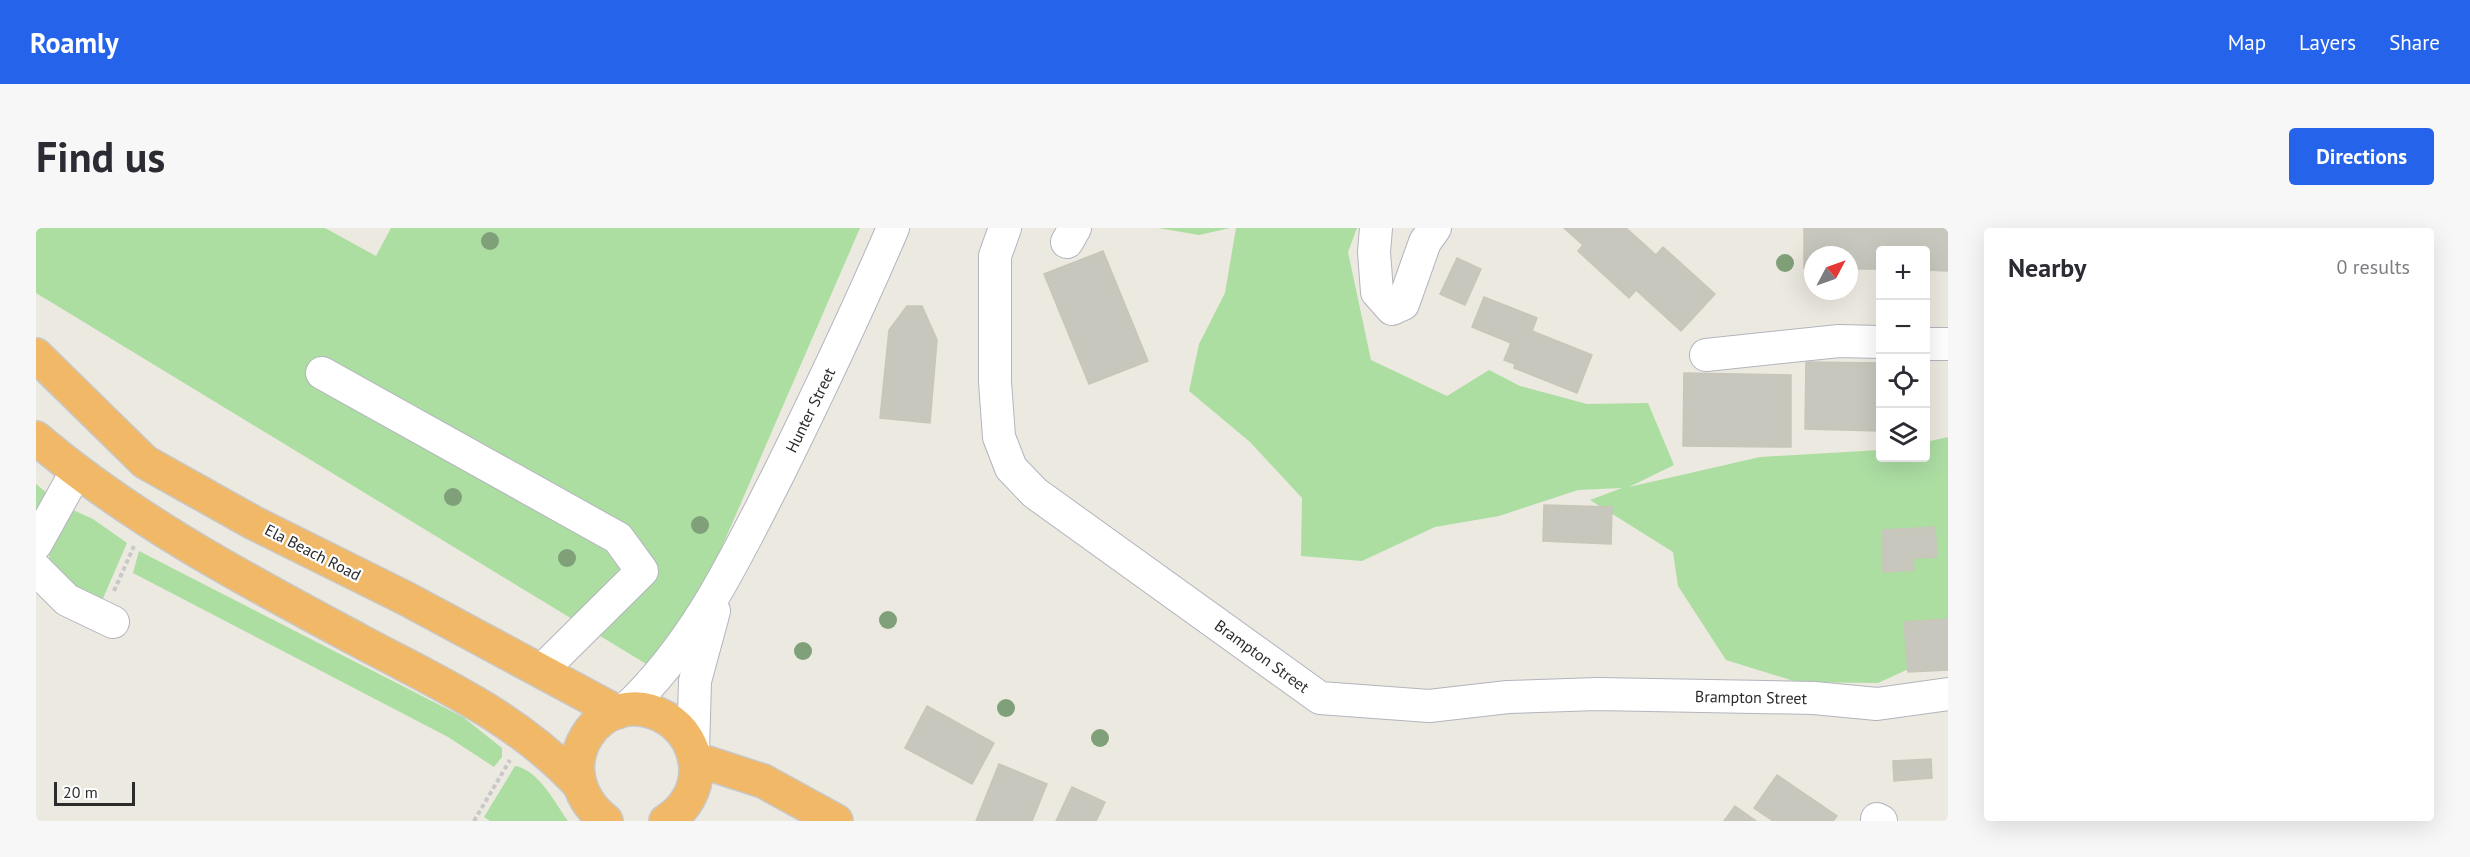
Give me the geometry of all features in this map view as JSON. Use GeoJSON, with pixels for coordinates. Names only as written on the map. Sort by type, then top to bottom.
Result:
{"type":"FeatureCollection","features":[{"type":"Feature","properties":{"kind":"highway","name":"Ela Beach Road"},"geometry":{"type":"LineString","coordinates":[[36,355],[145,462],[254,523],[407,599],[621,711]]}},
{"type":"Feature","properties":{"kind":"highway"},"geometry":{"type":"LineString","coordinates":[[36,438],[76,472],[211,561],[500,716],[551,754],[578,783]]}},
{"type":"Feature","properties":{"kind":"highway"},"geometry":{"type":"LineString","coordinates":[[606,821],[584,798],[578,783],[576,765],[580,748],[589,732],[602,720],[621,711],[642,710],[666,718],[686,736],[694,755],[694,787],[688,800],[679,811],[666,821]]}},
{"type":"Feature","properties":{"kind":"highway"},"geometry":{"type":"LineString","coordinates":[[694,755],[763,781],[836,821]]}},
{"type":"Feature","properties":{"kind":"street","name":"Hunter Street"},"geometry":{"type":"LineString","coordinates":[[621,711],[662,674],[720,590],[823,385],[893,228]]}},
{"type":"Feature","properties":{"kind":"street","name":"Brampton Street"},"geometry":{"type":"LineString","coordinates":[[1005,228],[995,256],[995,382],[999,437],[1011,468],[1035,493],[1320,698],[1429,706],[1508,697],[1598,694],[1814,698],[1877,704],[1948,694]]}},
{"type":"Feature","properties":{"kind":"street"},"geometry":{"type":"LineString","coordinates":[[1376,228],[1374,252],[1377,292],[1392,309],[1403,304],[1425,242],[1435,228]]}},
{"type":"Feature","properties":{"kind":"street"},"geometry":{"type":"LineString","coordinates":[[1706,355],[1839,341],[1876,342]]}},
{"type":"Feature","properties":{"kind":"street"},"geometry":{"type":"LineString","coordinates":[[1930,344],[1948,344]]}},
{"type":"Feature","properties":{"kind":"street"},"geometry":{"type":"LineString","coordinates":[[322,373],[618,538],[642,571],[541,671]]}},
{"type":"Feature","properties":{"kind":"street"},"geometry":{"type":"LineString","coordinates":[[36,544],[76,472]]}},
{"type":"Feature","properties":{"kind":"street"},"geometry":{"type":"LineString","coordinates":[[36,569],[67,600],[111,611]]}},
{"type":"Feature","properties":{"kind":"street","name":"Hunter Street"},"geometry":{"type":"LineString","coordinates":[[694,755],[695,681],[720,590]]}},
{"type":"Feature","properties":{"kind":"path"},"geometry":{"type":"LineString","coordinates":[[129,538],[144,547]]}},
{"type":"Feature","properties":{"kind":"path"},"geometry":{"type":"LineString","coordinates":[[111,611],[135,542]]}},
{"type":"Feature","properties":{"kind":"path"},"geometry":{"type":"LineString","coordinates":[[474,821],[515,752]]}},
{"type":"Feature","properties":{"kind":"green space"},"geometry":{"type":"Polygon","coordinates":[[[36,228],[325,228],[376,256],[391,228],[860,228],[666,676],[36,293],[36,228]]]}},
{"type":"Feature","properties":{"kind":"green space"},"geometry":{"type":"Polygon","coordinates":[[[1158,228],[1230,228],[1199,235],[1158,228]]]}},
{"type":"Feature","properties":{"kind":"green space"},"geometry":{"type":"Polygon","coordinates":[[[1236,228],[1357,228],[1348,252],[1371,360],[1447,396],[1489,370],[1520,386],[1587,404],[1648,403],[1674,465],[1629,487],[1760,457],[1876,450],[1876,462],[1930,462],[1930,441],[1948,437],[1948,651],[1878,683],[1797,682],[1726,660],[1678,586],[1673,552],[1590,500],[1622,488],[1578,490],[1499,516],[1435,527],[1362,561],[1301,556],[1302,498],[1250,442],[1189,391],[1199,344],[1225,293],[1236,228]]]}},
{"type":"Feature","properties":{"kind":"green space"},"geometry":{"type":"Polygon","coordinates":[[[36,484],[47,493],[36,515],[36,484]]]}},
{"type":"Feature","properties":{"kind":"green space"},"geometry":{"type":"Polygon","coordinates":[[[73,510],[93,519],[127,543],[101,603],[68,583],[60,576],[50,560],[49,552],[52,542],[73,510]]]}},
{"type":"Feature","properties":{"kind":"green space"},"geometry":{"type":"Polygon","coordinates":[[[139,551],[463,717],[502,748],[502,757],[494,767],[448,737],[133,573],[139,551]]]}},
{"type":"Feature","properties":{"kind":"green space"},"geometry":{"type":"Polygon","coordinates":[[[515,766],[524,769],[539,780],[568,821],[490,821],[484,817],[515,766]]]}},
{"type":"Feature","properties":{"kind":"building"},"geometry":{"type":"Polygon","coordinates":[[[1564,228],[1626,228],[1656,255],[1663,247],[1715,294],[1681,331],[1636,290],[1629,298],[1578,251],[1583,245],[1564,228]]]}},
{"type":"Feature","properties":{"kind":"building"},"geometry":{"type":"Polygon","coordinates":[[[1804,228],[1948,228],[1948,271],[1930,270],[1930,246],[1876,246],[1876,269],[1858,269],[1858,246],[1804,246],[1804,228]]]}},
{"type":"Feature","properties":{"kind":"building"},"geometry":{"type":"Polygon","coordinates":[[[1103,251],[1148,361],[1089,384],[1044,274],[1103,251]]]}},
{"type":"Feature","properties":{"kind":"building"},"geometry":{"type":"Polygon","coordinates":[[[1457,258],[1481,269],[1465,305],[1440,294],[1457,258]]]}},
{"type":"Feature","properties":{"kind":"building"},"geometry":{"type":"Polygon","coordinates":[[[1484,297],[1537,318],[1532,331],[1592,355],[1577,393],[1514,368],[1515,364],[1504,360],[1511,343],[1472,327],[1484,297]]]}},
{"type":"Feature","properties":{"kind":"building"},"geometry":{"type":"Polygon","coordinates":[[[907,306],[922,306],[937,340],[930,423],[880,418],[889,330],[907,306]]]}},
{"type":"Feature","properties":{"kind":"building"},"geometry":{"type":"Polygon","coordinates":[[[1806,362],[1876,363],[1876,431],[1805,429],[1806,362]]]}},
{"type":"Feature","properties":{"kind":"building"},"geometry":{"type":"Polygon","coordinates":[[[1684,373],[1791,375],[1791,447],[1683,446],[1684,373]]]}},
{"type":"Feature","properties":{"kind":"building"},"geometry":{"type":"Polygon","coordinates":[[[1544,505],[1612,507],[1611,544],[1543,541],[1544,505]]]}},
{"type":"Feature","properties":{"kind":"building"},"geometry":{"type":"Polygon","coordinates":[[[1935,527],[1937,557],[1913,558],[1914,570],[1883,572],[1883,530],[1935,527]]]}},
{"type":"Feature","properties":{"kind":"building"},"geometry":{"type":"Polygon","coordinates":[[[1948,619],[1948,670],[1908,672],[1904,622],[1948,619]]]}},
{"type":"Feature","properties":{"kind":"building"},"geometry":{"type":"Polygon","coordinates":[[[927,706],[994,743],[972,784],[905,748],[927,706]]]}},
{"type":"Feature","properties":{"kind":"building"},"geometry":{"type":"Polygon","coordinates":[[[1931,759],[1932,778],[1894,781],[1893,761],[1931,759]]]}},
{"type":"Feature","properties":{"kind":"building"},"geometry":{"type":"Polygon","coordinates":[[[999,764],[1047,784],[1032,821],[976,821],[999,764]]]}},
{"type":"Feature","properties":{"kind":"building"},"geometry":{"type":"Polygon","coordinates":[[[1777,775],[1837,816],[1833,821],[1773,821],[1754,808],[1777,775]]]}},
{"type":"Feature","properties":{"kind":"building"},"geometry":{"type":"Polygon","coordinates":[[[1072,787],[1105,802],[1096,821],[1056,821],[1072,787]]]}},
{"type":"Feature","properties":{"kind":"building"},"geometry":{"type":"Polygon","coordinates":[[[1735,806],[1756,821],[1724,821],[1735,806]]]}}]}
